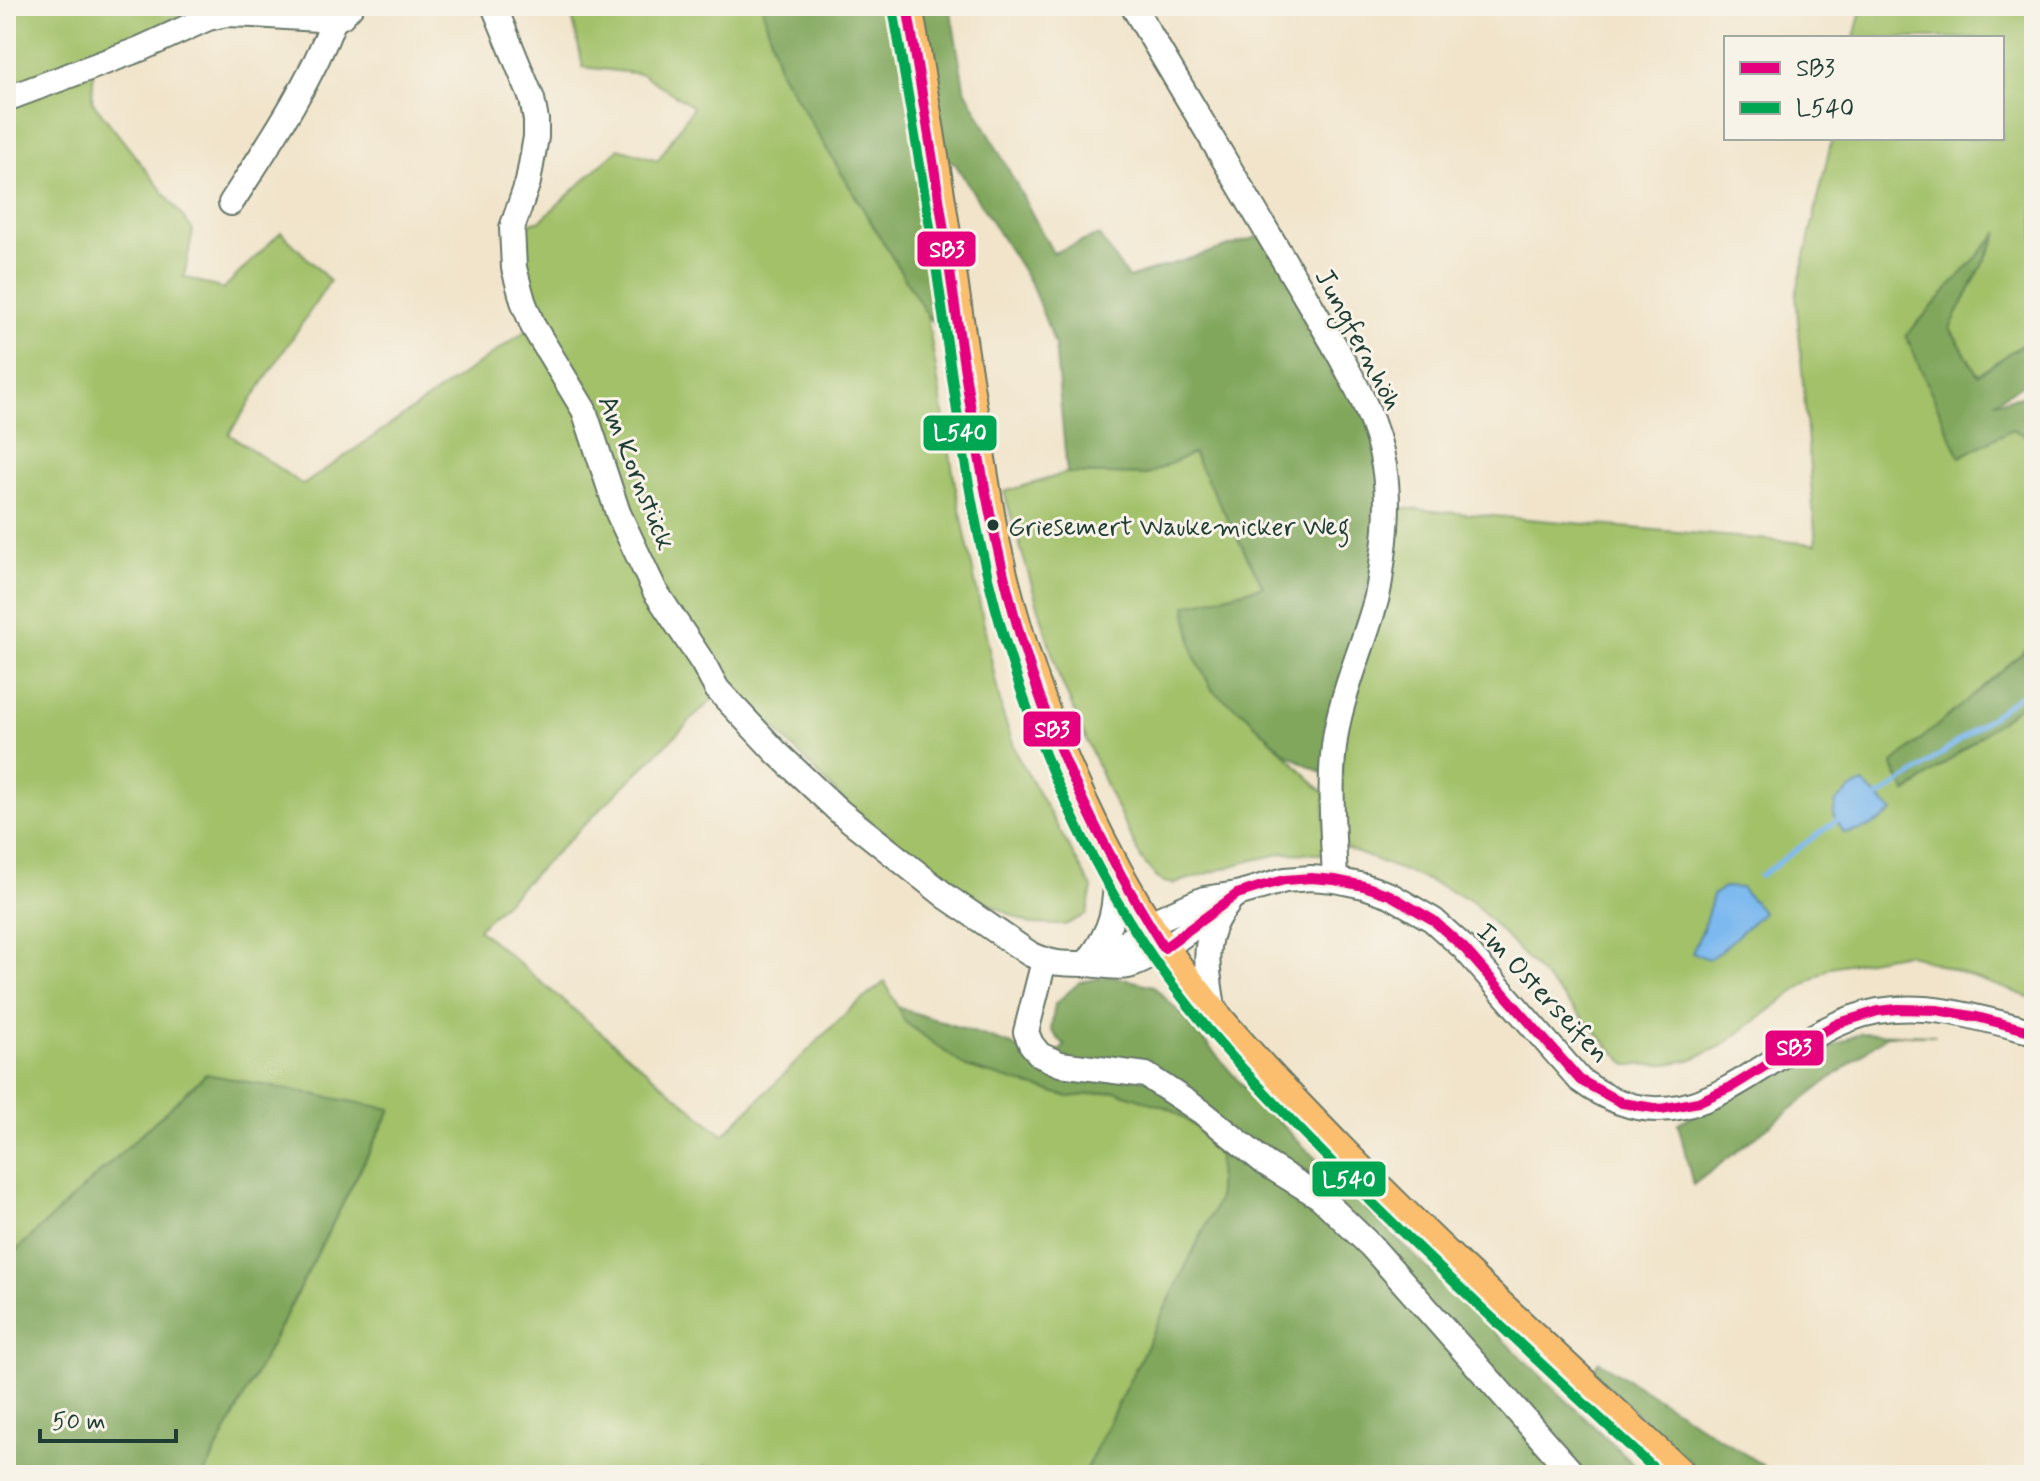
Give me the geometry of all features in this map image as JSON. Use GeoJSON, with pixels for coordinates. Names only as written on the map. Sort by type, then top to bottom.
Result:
{"type":"FeatureCollection","features":[{"type":"Feature","properties":{"kind":"main road"},"geometry":{"type":"LineString","coordinates":[[907,6],[993,536],[1037,687],[1080,796],[1116,870],[1157,937],[1214,1013],[1275,1083],[1399,1210],[1681,1475]]}},
{"type":"Feature","properties":{"kind":"street","name":"Am Kornstück"},"geometry":{"type":"LineString","coordinates":[[494,6],[532,99],[536,120],[528,182],[512,228],[514,268],[523,301],[533,326],[584,410],[618,513],[655,591],[717,689],[776,752],[840,812],[947,897],[1030,954],[1062,965],[1128,966],[1150,957],[1157,937]]}},
{"type":"Feature","properties":{"kind":"street","name":"Jungfernhöh"},"geometry":{"type":"LineString","coordinates":[[1133,6],[1333,343],[1368,413],[1384,466],[1387,504],[1385,545],[1377,598],[1338,719],[1332,758],[1335,880]]}},
{"type":"Feature","properties":{"kind":"street"},"geometry":{"type":"LineString","coordinates":[[6,99],[140,49],[208,18],[226,14],[303,17],[343,13]]}},
{"type":"Feature","properties":{"kind":"street"},"geometry":{"type":"LineString","coordinates":[[231,203],[271,141],[343,13]]}},
{"type":"Feature","properties":{"kind":"street"},"geometry":{"type":"LineString","coordinates":[[1087,964],[1104,940],[1112,920],[1116,870]]}},
{"type":"Feature","properties":{"kind":"street","name":"Im Osterseifen"},"geometry":{"type":"LineString","coordinates":[[1157,937],[1237,894],[1285,880],[1335,880],[1390,895],[1433,920],[1464,948],[1580,1080],[1599,1094],[1631,1107],[1654,1110],[1703,1101],[1816,1036],[1851,1019],[1878,1011],[1915,1008],[1947,1011],[2034,1032]]}},
{"type":"Feature","properties":{"kind":"street"},"geometry":{"type":"LineString","coordinates":[[1214,1013],[1206,967],[1207,946],[1214,925],[1237,894]]}},
{"type":"Feature","properties":{"kind":"street"},"geometry":{"type":"LineString","coordinates":[[1044,961],[1026,1032],[1040,1055],[1060,1064],[1146,1075],[1202,1112],[1265,1163],[1320,1197],[1371,1246],[1574,1475]]}},
{"type":"Feature","properties":{"kind":"green space"},"geometry":{"type":"Polygon","coordinates":[[[6,6],[245,6],[188,10],[94,66],[92,101],[193,230],[184,277],[223,289],[281,232],[330,281],[229,434],[303,485],[533,326],[512,228],[541,220],[619,148],[658,160],[693,107],[642,74],[583,67],[570,6],[762,6],[780,71],[927,315],[955,484],[1002,712],[1018,757],[1092,888],[1087,914],[1065,925],[1030,924],[965,892],[848,805],[730,682],[478,929],[723,1135],[850,1009],[885,982],[905,1022],[1069,1097],[1116,1091],[1172,1109],[1196,1127],[1219,1155],[1218,1201],[1083,1475],[715,1475],[705,1466],[691,1475],[204,1475],[391,1110],[206,1074],[6,1260],[6,6]]]}},
{"type":"Feature","properties":{"kind":"green space"},"geometry":{"type":"Polygon","coordinates":[[[762,6],[950,6],[964,87],[1053,253],[1099,235],[1128,278],[1277,231],[1397,479],[1400,508],[1380,507],[1375,556],[1322,773],[1285,753],[1245,714],[1213,691],[1194,656],[1186,606],[1263,586],[1193,453],[1146,475],[1067,473],[1055,345],[1032,286],[956,165],[933,150],[961,348],[927,315],[780,71],[762,6]]]}},
{"type":"Feature","properties":{"kind":"green space"},"geometry":{"type":"Polygon","coordinates":[[[1858,6],[2034,6],[2034,336],[1978,375],[1950,328],[1997,236],[1907,336],[2012,429],[2034,440],[2034,643],[1892,765],[1906,793],[2034,695],[2034,999],[1906,953],[1831,967],[1722,1046],[1690,1060],[1627,1065],[1472,901],[1345,848],[1341,782],[1343,736],[1393,564],[1400,508],[1816,544],[1796,295],[1832,140],[2004,140],[2004,36],[1854,36],[1860,14],[1858,6]]]}},
{"type":"Feature","properties":{"kind":"green space"},"geometry":{"type":"Polygon","coordinates":[[[1999,232],[1950,328],[1978,375],[2034,336],[2034,377],[1994,402],[2034,393],[2034,440],[2012,429],[1960,457],[1906,336],[1999,232]]]}},
{"type":"Feature","properties":{"kind":"green space"},"geometry":{"type":"Polygon","coordinates":[[[1193,453],[1263,586],[1213,691],[1245,714],[1325,794],[1324,854],[1284,853],[1173,884],[1157,878],[1142,860],[1108,790],[1059,676],[1004,492],[1067,473],[1146,475],[1193,453]]]}},
{"type":"Feature","properties":{"kind":"green space"},"geometry":{"type":"Polygon","coordinates":[[[2034,643],[2034,695],[1906,793],[1892,764],[2034,643]]]}},
{"type":"Feature","properties":{"kind":"green space"},"geometry":{"type":"Polygon","coordinates":[[[1112,976],[1153,986],[1240,1083],[1380,1223],[1645,1475],[1083,1475],[1218,1201],[1219,1155],[1196,1127],[1171,1109],[1116,1091],[1069,1097],[966,1067],[905,1022],[897,1007],[1012,1045],[1042,1065],[1065,1046],[1051,1030],[1055,1004],[1080,982],[1112,976]]]}},
{"type":"Feature","properties":{"kind":"green space"},"geometry":{"type":"Polygon","coordinates":[[[1860,1033],[1936,1035],[1887,1035],[1693,1185],[1678,1123],[1860,1033]]]}},
{"type":"Feature","properties":{"kind":"green space"},"geometry":{"type":"Polygon","coordinates":[[[206,1074],[391,1109],[204,1475],[6,1475],[6,1260],[206,1074]]]}},
{"type":"Feature","properties":{"kind":"green space"},"geometry":{"type":"Polygon","coordinates":[[[1599,1361],[1762,1465],[1771,1475],[1704,1475],[1591,1372],[1599,1361]]]}},
{"type":"Feature","properties":{"kind":"water"},"geometry":{"type":"Polygon","coordinates":[[[1863,783],[1893,811],[1870,826],[1844,833],[1833,815],[1836,802],[1863,783]]]}},
{"type":"Feature","properties":{"kind":"water"},"geometry":{"type":"Polygon","coordinates":[[[1724,887],[1741,888],[1763,912],[1709,959],[1692,953],[1713,895],[1724,887]]]}},
{"type":"Feature","properties":{"kind":"waterway"},"geometry":{"type":"LineString","coordinates":[[1873,800],[1910,777],[2034,685]]}},
{"type":"Feature","properties":{"kind":"waterway"},"geometry":{"type":"LineString","coordinates":[[1760,876],[1840,818]]}},
{"type":"Feature","properties":{"kind":"transit line","name":"SB3"},"geometry":{"type":"LineString","coordinates":[[907,6],[977,448],[997,545],[1022,642],[1049,722],[1082,800],[1164,948]]}},
{"type":"Feature","properties":{"kind":"transit line","name":"L540"},"geometry":{"type":"LineString","coordinates":[[893,8],[967,471],[991,590],[1042,748],[1088,848],[1114,896],[1162,971],[1203,1024],[1248,1074],[1401,1231],[1661,1475]]}},
{"type":"Feature","properties":{"kind":"transit line","name":"SB3"},"geometry":{"type":"LineString","coordinates":[[1164,948],[1237,894],[1262,886],[1311,878],[1364,886],[1390,895],[1433,920],[1464,948],[1580,1080],[1622,1103],[1661,1109],[1698,1102],[1733,1086],[1839,1023],[1878,1011],[1937,1010],[2034,1032]]}},
{"type":"Feature","properties":{"kind":"place","name":"Griesemert Waukemicker Weg"},"geometry":{"type":"Point","coordinates":[993,525]}}]}
